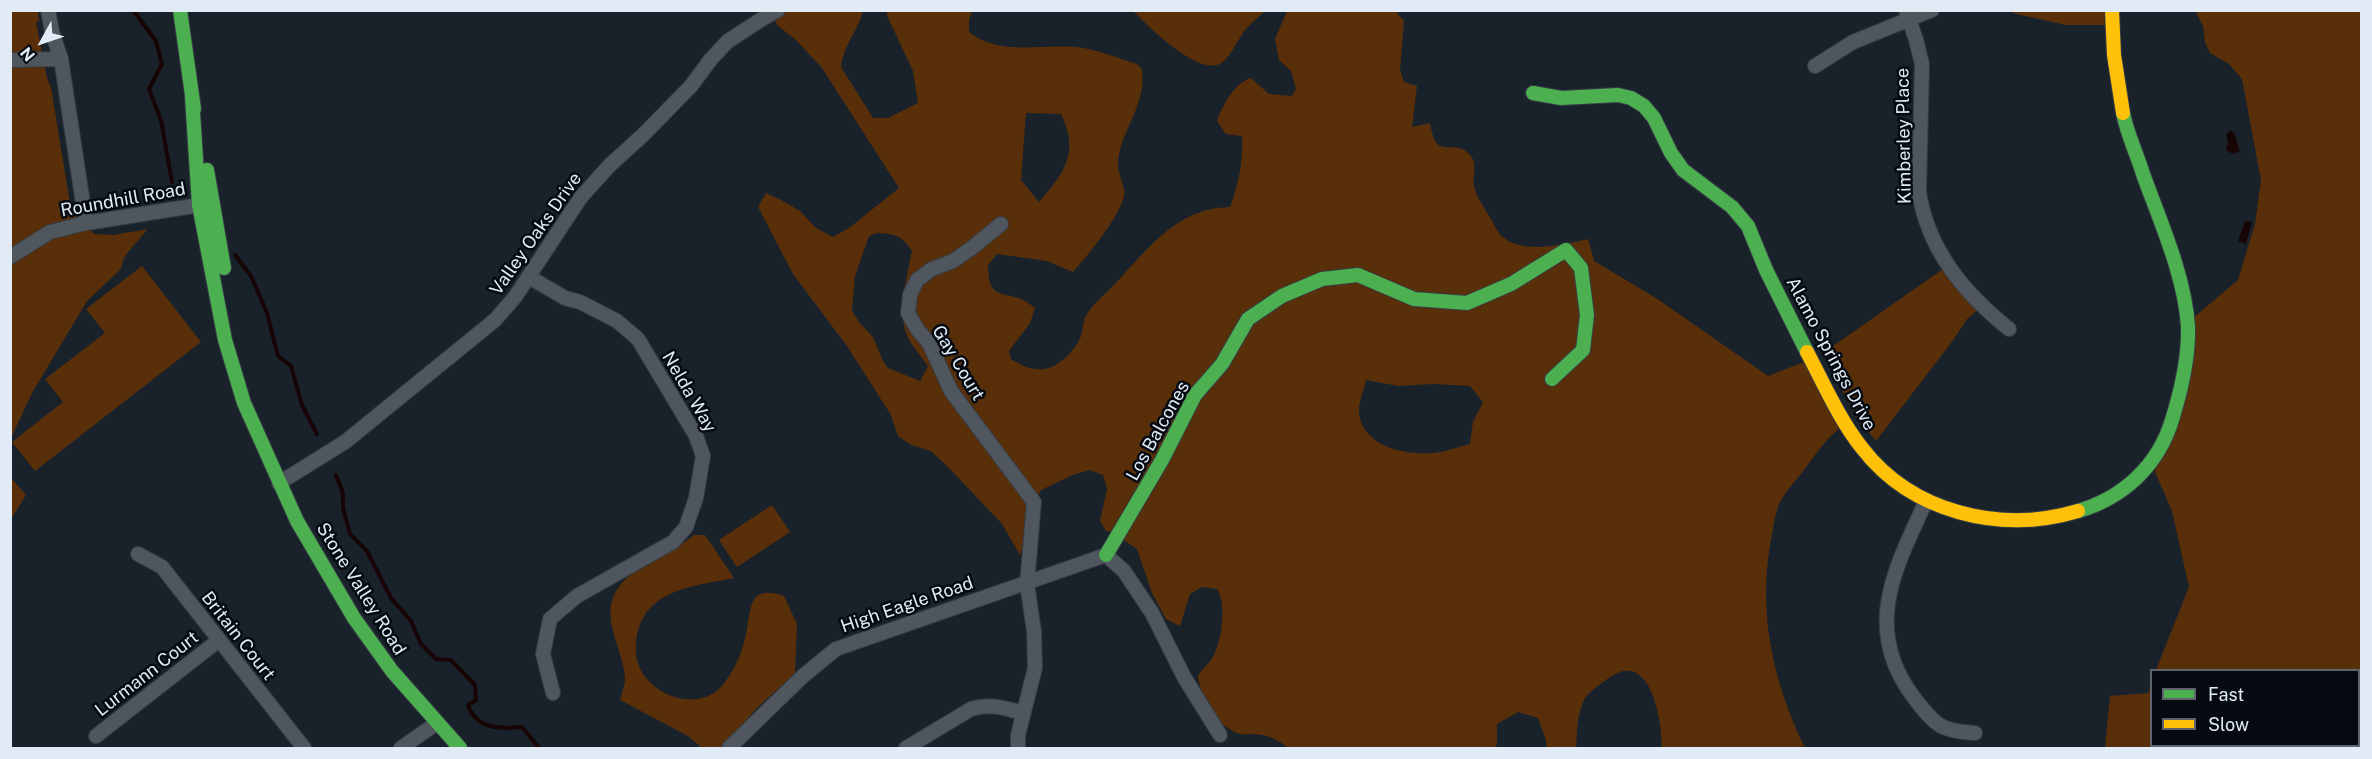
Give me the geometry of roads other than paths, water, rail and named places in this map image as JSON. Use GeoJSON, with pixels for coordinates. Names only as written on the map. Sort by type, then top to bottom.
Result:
{"type":"FeatureCollection","features":[{"type":"Feature","properties":{"kind":"street"},"geometry":{"type":"LineString","coordinates":[[48,10],[61,59],[86,223]]}},
{"type":"Feature","properties":{"kind":"street","name":"Stone Valley Road"},"geometry":{"type":"LineString","coordinates":[[180,10],[192,97],[214,203],[236,340],[257,432]]}},
{"type":"Feature","properties":{"kind":"street","name":"Valley Oaks Drive"},"geometry":{"type":"LineString","coordinates":[[279,483],[345,442],[495,320],[529,277],[581,196],[691,86],[728,41],[778,10]]}},
{"type":"Feature","properties":{"kind":"street"},"geometry":{"type":"LineString","coordinates":[[1815,66],[1853,42],[1908,16],[1932,10]]}},
{"type":"Feature","properties":{"kind":"street","name":"Alamo Springs Drive"},"geometry":{"type":"LineString","coordinates":[[1533,93],[1556,99],[1614,93],[1635,100],[1646,108],[1657,121],[1677,162],[1693,179],[1730,205],[1744,221],[1764,266],[1843,418],[1863,449],[1890,477],[1926,501],[1957,513],[2000,522],[2068,515],[2104,502],[2128,487],[2148,466],[2167,439],[2173,421],[2188,343],[2187,311],[2181,284],[2124,118],[2114,55],[2112,10]]}},
{"type":"Feature","properties":{"kind":"street","name":"Kimberley Place"},"geometry":{"type":"LineString","coordinates":[[1908,16],[1922,64],[1919,192],[1922,209],[1934,243],[1957,278],[1988,312],[2009,329]]}},
{"type":"Feature","properties":{"kind":"street"},"geometry":{"type":"LineString","coordinates":[[10,60],[61,59]]}},
{"type":"Feature","properties":{"kind":"street","name":"Stone Valley Road"},"geometry":{"type":"LineString","coordinates":[[192,97],[199,206],[225,340],[244,404],[297,521],[354,618],[392,671],[460,748]]}},
{"type":"Feature","properties":{"kind":"street","name":"Roundhill Road"},"geometry":{"type":"LineString","coordinates":[[10,257],[50,232],[86,223],[214,203]]}},
{"type":"Feature","properties":{"kind":"street","name":"Gay Court"},"geometry":{"type":"LineString","coordinates":[[1001,224],[963,254],[932,269],[917,280],[910,295],[908,313],[917,329],[929,343],[951,391],[1034,502],[1027,584],[1034,631],[1035,668],[1023,713],[1018,748]]}},
{"type":"Feature","properties":{"kind":"street","name":"Los Balcones"},"geometry":{"type":"LineString","coordinates":[[1106,555],[1162,460],[1195,395],[1222,364],[1248,319],[1282,296],[1322,279],[1358,275],[1414,300],[1467,303],[1511,284],[1566,250],[1581,268],[1587,315],[1586,327],[1583,350],[1552,379]]}},
{"type":"Feature","properties":{"kind":"street","name":"Nelda Way"},"geometry":{"type":"LineString","coordinates":[[529,277],[565,298],[580,302],[617,321],[638,339],[696,436],[703,456],[696,498],[686,528],[673,542],[577,596],[550,619],[543,654],[553,693]]}},
{"type":"Feature","properties":{"kind":"street"},"geometry":{"type":"LineString","coordinates":[[1926,501],[1891,581],[1887,602],[1888,638],[1899,675],[1919,704],[1934,720],[1949,731],[1975,733]]}},
{"type":"Feature","properties":{"kind":"street","name":"Britain Court"},"geometry":{"type":"LineString","coordinates":[[138,554],[162,567],[304,748]]}},
{"type":"Feature","properties":{"kind":"street"},"geometry":{"type":"LineString","coordinates":[[1106,555],[1124,571],[1152,614],[1184,676],[1220,735]]}},
{"type":"Feature","properties":{"kind":"street","name":"High Eagle Road"},"geometry":{"type":"LineString","coordinates":[[729,748],[803,676],[836,649],[1106,555]]}},
{"type":"Feature","properties":{"kind":"street","name":"Lurmann Court"},"geometry":{"type":"LineString","coordinates":[[96,736],[219,640]]}},
{"type":"Feature","properties":{"kind":"street"},"geometry":{"type":"LineString","coordinates":[[906,748],[981,706],[995,705],[1023,713]]}},
{"type":"Feature","properties":{"kind":"street"},"geometry":{"type":"LineString","coordinates":[[401,748],[437,723]]}},
{"type":"Feature","properties":{"kind":"waterway"},"geometry":{"type":"LineString","coordinates":[[133,10],[156,41],[162,64],[149,89],[161,120],[172,182]]}},
{"type":"Feature","properties":{"kind":"waterway"},"geometry":{"type":"LineString","coordinates":[[235,255],[251,276],[267,313],[278,356],[291,366],[302,405],[317,434]]}},
{"type":"Feature","properties":{"kind":"waterway"},"geometry":{"type":"LineString","coordinates":[[336,475],[343,493],[343,508],[350,534],[367,551],[391,598],[411,621],[421,644],[436,659],[451,660],[475,685],[476,700],[468,705],[472,713],[477,719],[490,726],[522,727],[539,748]]}}]}
